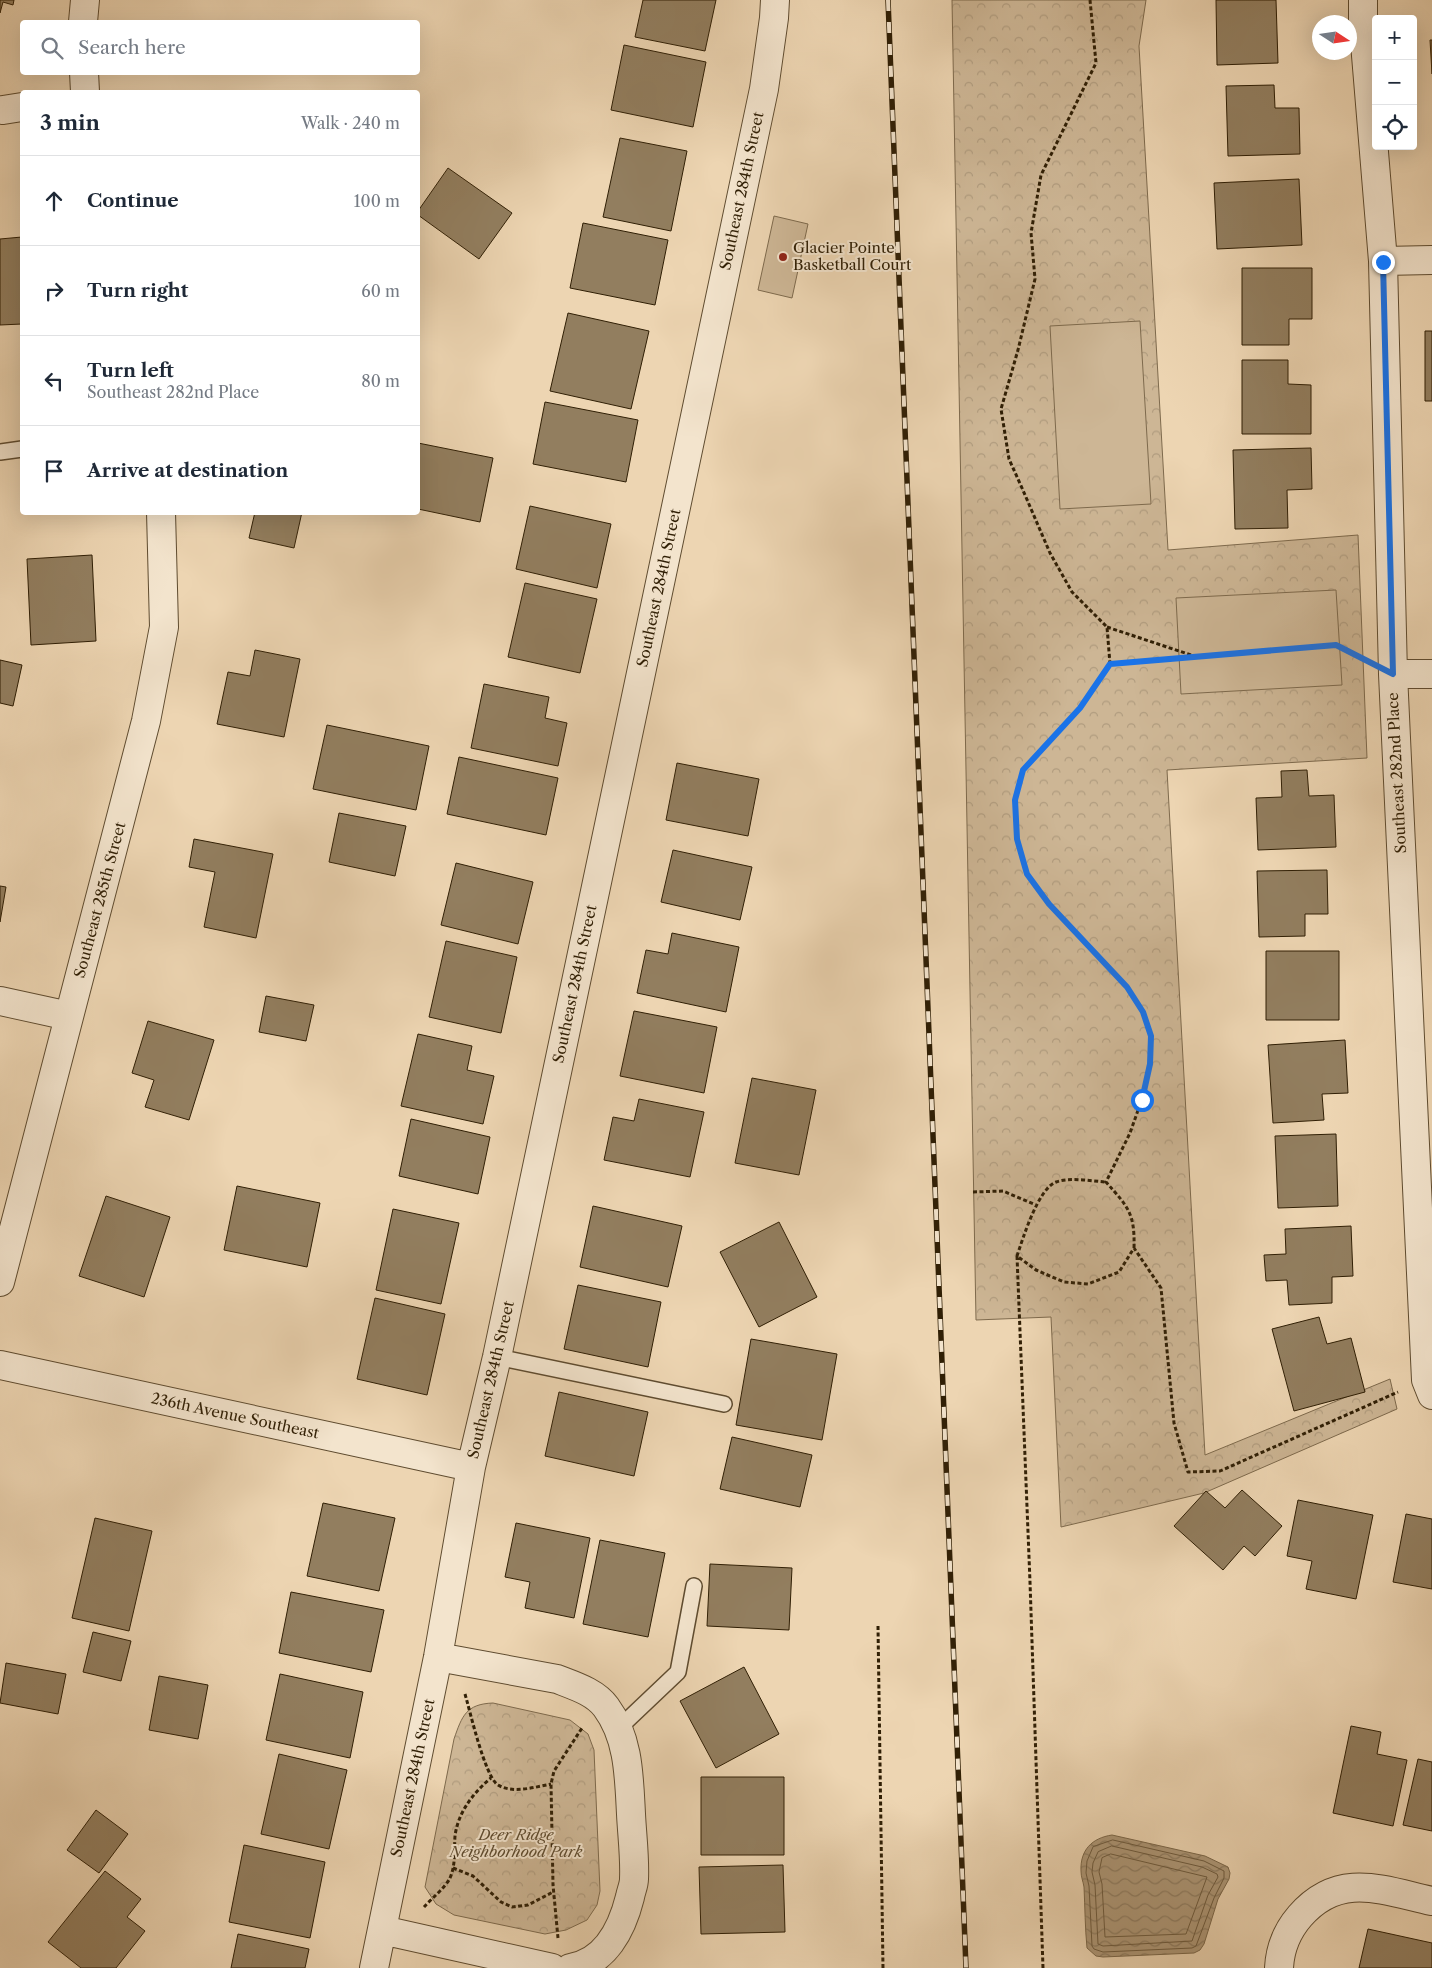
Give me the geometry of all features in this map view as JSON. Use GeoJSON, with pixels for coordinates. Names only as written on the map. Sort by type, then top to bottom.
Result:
{"type":"FeatureCollection","features":[{"type":"Feature","properties":{"kind":"street"},"geometry":{"type":"LineString","coordinates":[[83,20],[85,0]]}},
{"type":"Feature","properties":{"kind":"street","name":"Southeast 284th Street"},"geometry":{"type":"LineString","coordinates":[[374,1968],[390,1932],[447,1659],[471,1466],[497,1357],[764,89],[774,18],[774,0]]}},
{"type":"Feature","properties":{"kind":"street","name":"Southeast 282nd Place"},"geometry":{"type":"LineString","coordinates":[[1364,0],[1363,19],[1383,262],[1393,674],[1422,1085],[1429,1387]]}},
{"type":"Feature","properties":{"kind":"street"},"geometry":{"type":"LineString","coordinates":[[84,75],[85,90]]}},
{"type":"Feature","properties":{"kind":"street"},"geometry":{"type":"LineString","coordinates":[[1383,262],[1432,260]]}},
{"type":"Feature","properties":{"kind":"street","name":"Southeast 285th Street"},"geometry":{"type":"LineString","coordinates":[[0,1282],[146,721],[164,627],[161,515]]}},
{"type":"Feature","properties":{"kind":"street"},"geometry":{"type":"LineString","coordinates":[[1393,674],[1432,674]]}},
{"type":"Feature","properties":{"kind":"street"},"geometry":{"type":"LineString","coordinates":[[0,1001],[69,1016]]}},
{"type":"Feature","properties":{"kind":"street","name":"236th Avenue Southeast"},"geometry":{"type":"LineString","coordinates":[[0,1365],[471,1466]]}},
{"type":"Feature","properties":{"kind":"street"},"geometry":{"type":"LineString","coordinates":[[447,1659],[558,1680],[590,1692],[606,1706],[619,1728],[628,1764],[634,1880],[626,1911],[611,1944],[599,1955],[582,1966],[570,1968]]}},
{"type":"Feature","properties":{"kind":"street"},"geometry":{"type":"LineString","coordinates":[[1279,1968],[1284,1941],[1292,1925],[1305,1910],[1322,1896],[1340,1888],[1372,1888],[1432,1901]]}},
{"type":"Feature","properties":{"kind":"street"},"geometry":{"type":"LineString","coordinates":[[390,1932],[552,1968]]}},
{"type":"Feature","properties":{"kind":"lane"},"geometry":{"type":"LineString","coordinates":[[0,452],[20,449]]}},
{"type":"Feature","properties":{"kind":"lane"},"geometry":{"type":"LineString","coordinates":[[497,1357],[724,1404]]}},
{"type":"Feature","properties":{"kind":"lane"},"geometry":{"type":"LineString","coordinates":[[619,1728],[678,1672],[694,1586]]}},
{"type":"Feature","properties":{"kind":"path"},"geometry":{"type":"LineString","coordinates":[[1090,0],[1096,63],[1041,175],[1031,233],[1035,279],[1018,350],[1001,409],[1009,459],[1050,553],[1072,592],[1106,627],[1197,657]]}},
{"type":"Feature","properties":{"kind":"path"},"geometry":{"type":"LineString","coordinates":[[1106,627],[1110,664],[1080,708],[1023,770],[1015,800],[1017,839],[1027,874],[1049,904],[1127,987],[1143,1012],[1151,1036],[1150,1064],[1142,1100],[1130,1133],[1106,1182]]}},
{"type":"Feature","properties":{"kind":"path"},"geometry":{"type":"LineString","coordinates":[[1110,664],[1336,645],[1393,674]]}},
{"type":"Feature","properties":{"kind":"path"},"geometry":{"type":"LineString","coordinates":[[1017,1256],[1036,1270],[1059,1280],[1088,1284],[1119,1272],[1134,1248],[1135,1229],[1132,1217],[1106,1182],[1069,1179],[1054,1183],[1036,1205],[1017,1256],[1043,1968]]}},
{"type":"Feature","properties":{"kind":"path"},"geometry":{"type":"LineString","coordinates":[[973,1192],[1002,1191],[1036,1205]]}},
{"type":"Feature","properties":{"kind":"path"},"geometry":{"type":"LineString","coordinates":[[1134,1248],[1161,1288],[1174,1423],[1188,1472],[1220,1470],[1429,1387]]}},
{"type":"Feature","properties":{"kind":"path"},"geometry":{"type":"LineString","coordinates":[[878,1626],[883,1968]]}},
{"type":"Feature","properties":{"kind":"path"},"geometry":{"type":"LineString","coordinates":[[447,1659],[491,1778],[497,1784],[511,1789],[528,1789],[551,1784]]}},
{"type":"Feature","properties":{"kind":"path"},"geometry":{"type":"LineString","coordinates":[[558,1940],[554,1892],[551,1784],[554,1771],[599,1701]]}},
{"type":"Feature","properties":{"kind":"path"},"geometry":{"type":"LineString","coordinates":[[390,1932],[449,1879],[453,1868],[455,1834],[460,1817],[478,1788],[491,1778]]}},
{"type":"Feature","properties":{"kind":"path"},"geometry":{"type":"LineString","coordinates":[[453,1868],[473,1876],[501,1902],[512,1907],[528,1905],[554,1892]]}},
{"type":"Feature","properties":{"kind":"green space"},"geometry":{"type":"Polygon","coordinates":[[[952,0],[1146,0],[1139,46],[1168,550],[1358,535],[1367,758],[1167,770],[1205,1455],[1390,1379],[1397,1409],[1204,1493],[1061,1527],[1051,1317],[976,1320],[952,0]]]}},
{"type":"Feature","properties":{"kind":"green space","name":"Glacier Pointe Basketball Court"},"geometry":{"type":"Polygon","coordinates":[[[774,216],[808,224],[792,298],[758,290],[774,216]]]}},
{"type":"Feature","properties":{"kind":"green space"},"geometry":{"type":"Polygon","coordinates":[[[1140,321],[1151,504],[1060,509],[1050,326],[1140,321]]]}},
{"type":"Feature","properties":{"kind":"green space"},"geometry":{"type":"Polygon","coordinates":[[[1336,590],[1342,685],[1181,694],[1176,598],[1336,590]]]}},
{"type":"Feature","properties":{"kind":"green space","name":"Deer Ridge Neighborhood Park"},"geometry":{"type":"Polygon","coordinates":[[[493,1703],[570,1720],[588,1734],[594,1750],[600,1891],[597,1905],[587,1920],[566,1930],[545,1934],[454,1915],[436,1904],[425,1887],[454,1739],[466,1713],[477,1706],[493,1703]]]}},
{"type":"Feature","properties":{"kind":"water"},"geometry":{"type":"Polygon","coordinates":[[[1112,1835],[1205,1856],[1228,1867],[1229,1879],[1218,1899],[1204,1944],[1200,1950],[1194,1953],[1103,1957],[1096,1956],[1087,1948],[1081,1864],[1085,1851],[1093,1842],[1112,1835]]]}},
{"type":"Feature","properties":{"kind":"building"},"geometry":{"type":"Polygon","coordinates":[[[0,0],[14,0],[13,5],[3,2],[0,13],[0,0]]]}},
{"type":"Feature","properties":{"kind":"building"},"geometry":{"type":"Polygon","coordinates":[[[643,0],[716,0],[705,51],[635,37],[643,0]]]}},
{"type":"Feature","properties":{"kind":"building"},"geometry":{"type":"Polygon","coordinates":[[[1216,0],[1276,0],[1278,63],[1217,65],[1216,0]]]}},
{"type":"Feature","properties":{"kind":"building"},"geometry":{"type":"Polygon","coordinates":[[[1430,40],[1432,40],[1432,74],[1430,40]]]}},
{"type":"Feature","properties":{"kind":"building"},"geometry":{"type":"Polygon","coordinates":[[[624,45],[706,62],[693,127],[611,110],[624,45]]]}},
{"type":"Feature","properties":{"kind":"building"},"geometry":{"type":"Polygon","coordinates":[[[1274,85],[1275,108],[1299,108],[1300,154],[1228,156],[1226,86],[1274,85]]]}},
{"type":"Feature","properties":{"kind":"building"},"geometry":{"type":"Polygon","coordinates":[[[620,138],[687,151],[671,231],[603,217],[620,138]]]}},
{"type":"Feature","properties":{"kind":"building"},"geometry":{"type":"Polygon","coordinates":[[[448,168],[512,213],[479,259],[420,216],[420,208],[448,168]]]}},
{"type":"Feature","properties":{"kind":"building"},"geometry":{"type":"Polygon","coordinates":[[[1299,179],[1302,245],[1217,249],[1214,183],[1299,179]]]}},
{"type":"Feature","properties":{"kind":"building"},"geometry":{"type":"Polygon","coordinates":[[[583,223],[668,240],[655,305],[570,288],[583,223]]]}},
{"type":"Feature","properties":{"kind":"building"},"geometry":{"type":"Polygon","coordinates":[[[20,237],[20,324],[0,325],[0,239],[20,237]]]}},
{"type":"Feature","properties":{"kind":"building"},"geometry":{"type":"Polygon","coordinates":[[[1242,268],[1312,268],[1312,319],[1289,319],[1289,345],[1242,345],[1242,268]]]}},
{"type":"Feature","properties":{"kind":"building"},"geometry":{"type":"Polygon","coordinates":[[[568,313],[649,331],[631,409],[550,391],[568,313]]]}},
{"type":"Feature","properties":{"kind":"building"},"geometry":{"type":"Polygon","coordinates":[[[1425,331],[1432,331],[1432,401],[1425,401],[1425,331]]]}},
{"type":"Feature","properties":{"kind":"building"},"geometry":{"type":"Polygon","coordinates":[[[1242,360],[1288,360],[1288,384],[1311,385],[1311,434],[1242,434],[1242,360]]]}},
{"type":"Feature","properties":{"kind":"building"},"geometry":{"type":"Polygon","coordinates":[[[545,402],[638,420],[626,482],[533,464],[545,402]]]}},
{"type":"Feature","properties":{"kind":"building"},"geometry":{"type":"Polygon","coordinates":[[[420,443],[493,458],[480,522],[420,509],[420,443]]]}},
{"type":"Feature","properties":{"kind":"building"},"geometry":{"type":"Polygon","coordinates":[[[1311,448],[1312,489],[1287,490],[1288,528],[1235,529],[1233,450],[1311,448]]]}},
{"type":"Feature","properties":{"kind":"building"},"geometry":{"type":"Polygon","coordinates":[[[530,506],[611,524],[597,588],[516,569],[530,506]]]}},
{"type":"Feature","properties":{"kind":"building"},"geometry":{"type":"Polygon","coordinates":[[[254,515],[301,515],[294,548],[249,538],[254,515]]]}},
{"type":"Feature","properties":{"kind":"building"},"geometry":{"type":"Polygon","coordinates":[[[92,555],[96,641],[31,645],[27,559],[92,555]]]}},
{"type":"Feature","properties":{"kind":"building"},"geometry":{"type":"Polygon","coordinates":[[[525,583],[597,599],[580,673],[508,657],[525,583]]]}},
{"type":"Feature","properties":{"kind":"building"},"geometry":{"type":"Polygon","coordinates":[[[255,650],[300,659],[284,737],[217,724],[228,672],[250,676],[255,650]]]}},
{"type":"Feature","properties":{"kind":"building"},"geometry":{"type":"Polygon","coordinates":[[[0,660],[22,665],[13,706],[0,703],[0,660]]]}},
{"type":"Feature","properties":{"kind":"building"},"geometry":{"type":"Polygon","coordinates":[[[484,684],[549,697],[545,718],[567,723],[558,766],[471,748],[484,684]]]}},
{"type":"Feature","properties":{"kind":"building"},"geometry":{"type":"Polygon","coordinates":[[[327,725],[429,746],[416,810],[313,789],[327,725]]]}},
{"type":"Feature","properties":{"kind":"building"},"geometry":{"type":"Polygon","coordinates":[[[459,757],[558,778],[546,835],[447,814],[459,757]]]}},
{"type":"Feature","properties":{"kind":"building"},"geometry":{"type":"Polygon","coordinates":[[[677,763],[759,779],[748,836],[666,820],[677,763]]]}},
{"type":"Feature","properties":{"kind":"building"},"geometry":{"type":"Polygon","coordinates":[[[1307,770],[1309,796],[1334,795],[1336,847],[1258,850],[1256,798],[1282,797],[1281,771],[1307,770]]]}},
{"type":"Feature","properties":{"kind":"building"},"geometry":{"type":"Polygon","coordinates":[[[339,813],[406,826],[395,876],[329,862],[339,813]]]}},
{"type":"Feature","properties":{"kind":"building"},"geometry":{"type":"Polygon","coordinates":[[[194,839],[273,854],[256,938],[204,927],[215,872],[189,867],[194,839]]]}},
{"type":"Feature","properties":{"kind":"building"},"geometry":{"type":"Polygon","coordinates":[[[673,850],[752,867],[740,920],[661,902],[673,850]]]}},
{"type":"Feature","properties":{"kind":"building"},"geometry":{"type":"Polygon","coordinates":[[[456,863],[533,882],[518,944],[441,925],[456,863]]]}},
{"type":"Feature","properties":{"kind":"building"},"geometry":{"type":"Polygon","coordinates":[[[1327,870],[1328,914],[1305,914],[1305,936],[1259,937],[1257,871],[1327,870]]]}},
{"type":"Feature","properties":{"kind":"building"},"geometry":{"type":"Polygon","coordinates":[[[0,886],[6,887],[0,922],[0,886]]]}},
{"type":"Feature","properties":{"kind":"building"},"geometry":{"type":"Polygon","coordinates":[[[672,933],[739,947],[726,1012],[637,993],[646,950],[668,954],[672,933]]]}},
{"type":"Feature","properties":{"kind":"building"},"geometry":{"type":"Polygon","coordinates":[[[446,941],[517,957],[501,1033],[429,1017],[446,941]]]}},
{"type":"Feature","properties":{"kind":"building"},"geometry":{"type":"Polygon","coordinates":[[[1266,951],[1339,951],[1339,1020],[1266,1020],[1266,951]]]}},
{"type":"Feature","properties":{"kind":"building"},"geometry":{"type":"Polygon","coordinates":[[[266,996],[314,1005],[306,1041],[259,1032],[266,996]]]}},
{"type":"Feature","properties":{"kind":"building"},"geometry":{"type":"Polygon","coordinates":[[[634,1011],[717,1027],[704,1093],[620,1076],[634,1011]]]}},
{"type":"Feature","properties":{"kind":"building"},"geometry":{"type":"Polygon","coordinates":[[[148,1021],[214,1040],[189,1120],[145,1107],[154,1080],[132,1073],[148,1021]]]}},
{"type":"Feature","properties":{"kind":"building"},"geometry":{"type":"Polygon","coordinates":[[[418,1034],[472,1046],[467,1070],[494,1076],[483,1124],[401,1106],[418,1034]]]}},
{"type":"Feature","properties":{"kind":"building"},"geometry":{"type":"Polygon","coordinates":[[[1345,1040],[1348,1093],[1322,1094],[1324,1120],[1273,1123],[1268,1045],[1345,1040]]]}},
{"type":"Feature","properties":{"kind":"building"},"geometry":{"type":"Polygon","coordinates":[[[752,1078],[816,1090],[799,1175],[735,1163],[752,1078]]]}},
{"type":"Feature","properties":{"kind":"building"},"geometry":{"type":"Polygon","coordinates":[[[639,1099],[704,1112],[690,1177],[604,1160],[613,1117],[634,1121],[639,1099]]]}},
{"type":"Feature","properties":{"kind":"building"},"geometry":{"type":"Polygon","coordinates":[[[411,1119],[490,1137],[478,1194],[399,1176],[411,1119]]]}},
{"type":"Feature","properties":{"kind":"building"},"geometry":{"type":"Polygon","coordinates":[[[1336,1134],[1338,1206],[1278,1208],[1275,1136],[1336,1134]]]}},
{"type":"Feature","properties":{"kind":"building"},"geometry":{"type":"Polygon","coordinates":[[[237,1186],[320,1203],[307,1267],[224,1250],[237,1186]]]}},
{"type":"Feature","properties":{"kind":"building"},"geometry":{"type":"Polygon","coordinates":[[[106,1196],[170,1217],[144,1297],[79,1276],[106,1196]]]}},
{"type":"Feature","properties":{"kind":"building"},"geometry":{"type":"Polygon","coordinates":[[[593,1206],[682,1226],[668,1287],[580,1267],[593,1206]]]}},
{"type":"Feature","properties":{"kind":"building"},"geometry":{"type":"Polygon","coordinates":[[[393,1209],[459,1223],[441,1304],[376,1290],[393,1209]]]}},
{"type":"Feature","properties":{"kind":"building"},"geometry":{"type":"Polygon","coordinates":[[[779,1222],[817,1297],[759,1327],[720,1252],[779,1222]]]}},
{"type":"Feature","properties":{"kind":"building"},"geometry":{"type":"Polygon","coordinates":[[[1351,1226],[1353,1276],[1332,1277],[1332,1303],[1289,1305],[1287,1280],[1266,1281],[1264,1255],[1286,1254],[1285,1229],[1351,1226]]]}},
{"type":"Feature","properties":{"kind":"building"},"geometry":{"type":"Polygon","coordinates":[[[578,1285],[661,1302],[648,1367],[564,1349],[578,1285]]]}},
{"type":"Feature","properties":{"kind":"building"},"geometry":{"type":"Polygon","coordinates":[[[375,1298],[445,1314],[427,1395],[357,1379],[375,1298]]]}},
{"type":"Feature","properties":{"kind":"building"},"geometry":{"type":"Polygon","coordinates":[[[1319,1317],[1327,1344],[1351,1338],[1365,1392],[1294,1411],[1272,1329],[1319,1317]]]}},
{"type":"Feature","properties":{"kind":"building"},"geometry":{"type":"Polygon","coordinates":[[[751,1339],[837,1354],[822,1440],[736,1425],[751,1339]]]}},
{"type":"Feature","properties":{"kind":"building"},"geometry":{"type":"Polygon","coordinates":[[[559,1392],[648,1412],[634,1476],[545,1456],[559,1392]]]}},
{"type":"Feature","properties":{"kind":"building"},"geometry":{"type":"Polygon","coordinates":[[[732,1437],[812,1455],[800,1507],[720,1489],[732,1437]]]}},
{"type":"Feature","properties":{"kind":"building"},"geometry":{"type":"Polygon","coordinates":[[[1242,1490],[1282,1526],[1255,1556],[1244,1546],[1223,1570],[1174,1526],[1206,1491],[1225,1508],[1242,1490]]]}},
{"type":"Feature","properties":{"kind":"building"},"geometry":{"type":"Polygon","coordinates":[[[1298,1500],[1373,1515],[1356,1599],[1306,1589],[1312,1561],[1287,1556],[1298,1500]]]}},
{"type":"Feature","properties":{"kind":"building"},"geometry":{"type":"Polygon","coordinates":[[[323,1503],[395,1518],[379,1591],[307,1576],[323,1503]]]}},
{"type":"Feature","properties":{"kind":"building"},"geometry":{"type":"Polygon","coordinates":[[[1406,1514],[1432,1519],[1432,1589],[1393,1582],[1406,1514]]]}},
{"type":"Feature","properties":{"kind":"building"},"geometry":{"type":"Polygon","coordinates":[[[95,1518],[152,1531],[129,1631],[72,1618],[95,1518]]]}},
{"type":"Feature","properties":{"kind":"building"},"geometry":{"type":"Polygon","coordinates":[[[516,1523],[590,1538],[574,1618],[525,1608],[530,1582],[505,1577],[516,1523]]]}},
{"type":"Feature","properties":{"kind":"building"},"geometry":{"type":"Polygon","coordinates":[[[600,1540],[665,1553],[648,1637],[583,1624],[600,1540]]]}},
{"type":"Feature","properties":{"kind":"building"},"geometry":{"type":"Polygon","coordinates":[[[710,1564],[792,1568],[789,1630],[707,1626],[710,1564]]]}},
{"type":"Feature","properties":{"kind":"building"},"geometry":{"type":"Polygon","coordinates":[[[291,1592],[384,1610],[371,1672],[279,1653],[291,1592]]]}},
{"type":"Feature","properties":{"kind":"building"},"geometry":{"type":"Polygon","coordinates":[[[93,1632],[131,1641],[121,1681],[83,1672],[93,1632]]]}},
{"type":"Feature","properties":{"kind":"building"},"geometry":{"type":"Polygon","coordinates":[[[6,1663],[66,1674],[58,1714],[0,1703],[6,1663]]]}},
{"type":"Feature","properties":{"kind":"building"},"geometry":{"type":"Polygon","coordinates":[[[744,1667],[779,1734],[716,1768],[680,1701],[744,1667]]]}},
{"type":"Feature","properties":{"kind":"building"},"geometry":{"type":"Polygon","coordinates":[[[280,1674],[363,1692],[350,1758],[266,1740],[280,1674]]]}},
{"type":"Feature","properties":{"kind":"building"},"geometry":{"type":"Polygon","coordinates":[[[159,1676],[208,1685],[198,1739],[149,1730],[159,1676]]]}},
{"type":"Feature","properties":{"kind":"building"},"geometry":{"type":"Polygon","coordinates":[[[1351,1726],[1381,1732],[1377,1754],[1407,1760],[1393,1826],[1333,1813],[1351,1726]]]}},
{"type":"Feature","properties":{"kind":"building"},"geometry":{"type":"Polygon","coordinates":[[[279,1754],[347,1770],[329,1849],[261,1834],[279,1754]]]}},
{"type":"Feature","properties":{"kind":"building"},"geometry":{"type":"Polygon","coordinates":[[[1418,1759],[1432,1762],[1432,1831],[1403,1825],[1418,1759]]]}},
{"type":"Feature","properties":{"kind":"building"},"geometry":{"type":"Polygon","coordinates":[[[701,1777],[784,1777],[784,1855],[701,1855],[701,1777]]]}},
{"type":"Feature","properties":{"kind":"building"},"geometry":{"type":"Polygon","coordinates":[[[96,1810],[128,1834],[99,1873],[67,1850],[96,1810]]]}},
{"type":"Feature","properties":{"kind":"building"},"geometry":{"type":"Polygon","coordinates":[[[244,1845],[325,1862],[310,1938],[229,1922],[244,1845]]]}},
{"type":"Feature","properties":{"kind":"building"},"geometry":{"type":"Polygon","coordinates":[[[783,1865],[785,1932],[701,1934],[699,1867],[783,1865]]]}},
{"type":"Feature","properties":{"kind":"building"},"geometry":{"type":"Polygon","coordinates":[[[105,1871],[141,1899],[127,1917],[145,1931],[116,1968],[81,1968],[48,1942],[105,1871]]]}},
{"type":"Feature","properties":{"kind":"building"},"geometry":{"type":"Polygon","coordinates":[[[1368,1929],[1432,1943],[1432,1968],[1359,1968],[1368,1929]]]}},
{"type":"Feature","properties":{"kind":"building"},"geometry":{"type":"Polygon","coordinates":[[[238,1934],[309,1949],[305,1968],[231,1968],[238,1934]]]}},
{"type":"Feature","properties":{"kind":"railway"},"geometry":{"type":"LineString","coordinates":[[888,0],[966,1968]]}},
{"type":"Feature","properties":{"kind":"place","name":"Glacier Pointe Basketball Court"},"geometry":{"type":"Point","coordinates":[783,257]}},
{"type":"Feature","properties":{"kind":"route"},"geometry":{"type":"LineString","coordinates":[[1142,1100],[1150,1064],[1151,1036],[1143,1012],[1127,987],[1049,904],[1027,874],[1017,839],[1015,800],[1023,770],[1080,708],[1110,664],[1336,645],[1393,674],[1383,262]]}}]}
